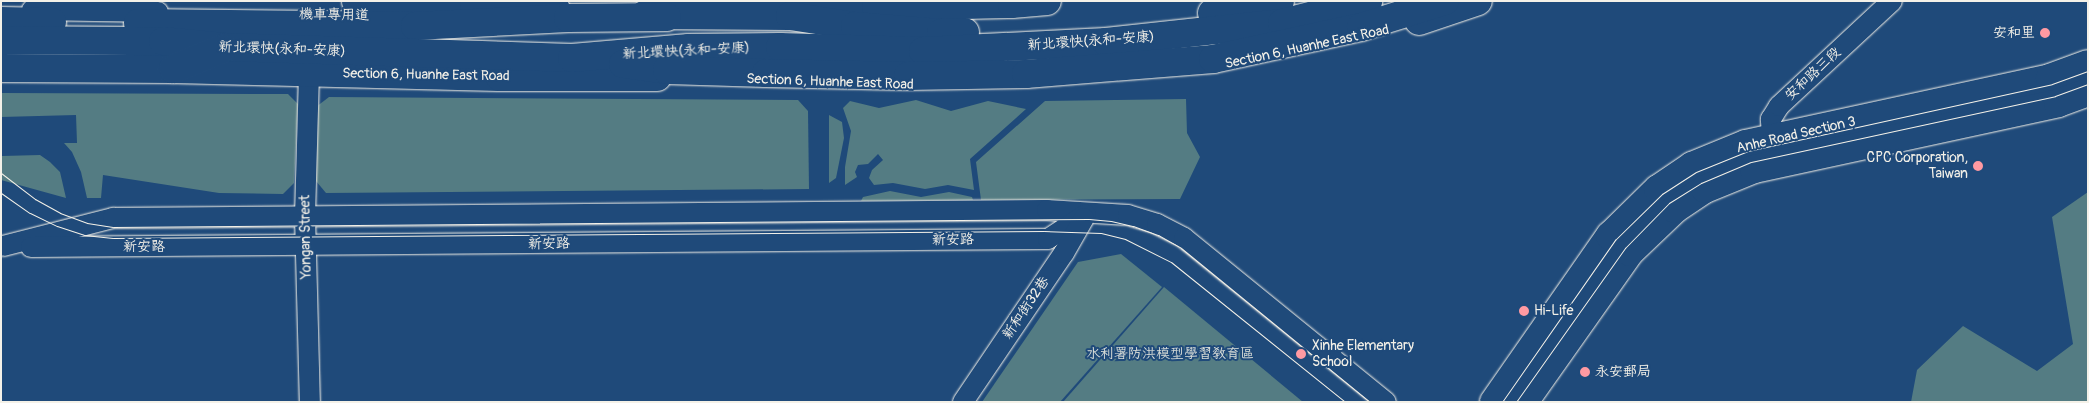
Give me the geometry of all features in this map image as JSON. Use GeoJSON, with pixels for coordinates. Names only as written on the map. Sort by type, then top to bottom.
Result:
{"type":"FeatureCollection","features":[{"type":"Feature","properties":{"kind":"main road"},"geometry":{"type":"LineString","coordinates":[[356,1],[474,4],[667,17],[790,16],[876,7],[1012,4],[1046,1]]}},
{"type":"Feature","properties":{"kind":"main road"},"geometry":{"type":"LineString","coordinates":[[790,16],[855,26],[942,33],[1085,26],[1186,16],[1280,1]]}},
{"type":"Feature","properties":{"kind":"main road","name":"新北環快(永和-安康)"},"geometry":{"type":"LineString","coordinates":[[1,40],[163,41],[225,47],[572,58],[689,48],[780,47],[923,51],[1106,42],[1282,23],[1368,1]]}},
{"type":"Feature","properties":{"kind":"main road"},"geometry":{"type":"LineString","coordinates":[[572,58],[667,70],[908,76],[1026,74],[1181,62],[1278,47],[1361,28],[1445,1]]}},
{"type":"Feature","properties":{"kind":"main road","name":"Section 6, Huanhe East Road"},"geometry":{"type":"LineString","coordinates":[[1,68],[662,77],[920,85],[1041,84],[1187,71],[1266,59],[1373,35],[1478,1]]}},
{"type":"Feature","properties":{"kind":"main road","name":"新北環快(永和-安康)"},"geometry":{"type":"LineString","coordinates":[[1,21],[416,26],[568,18],[667,17]]}},
{"type":"Feature","properties":{"kind":"main road"},"geometry":{"type":"LineString","coordinates":[[173,69],[225,47]]}},
{"type":"Feature","properties":{"kind":"main road","name":"Anhe Road Section 3"},"geometry":{"type":"LineString","coordinates":[[1524,402],[1630,252],[1652,228],[1675,209],[1705,189],[1754,169],[1773,151],[2050,78],[2088,64]]}},
{"type":"Feature","properties":{"kind":"main road","name":"Anhe Road Section 3"},"geometry":{"type":"LineString","coordinates":[[1494,402],[1610,236],[1634,210],[1658,189],[1692,166],[1746,144],[1773,151],[2058,103],[2088,92]]}},
{"type":"Feature","properties":{"kind":"street","name":"安和路三段"},"geometry":{"type":"LineString","coordinates":[[1773,151],[1772,119],[1779,106],[1892,1]]}},
{"type":"Feature","properties":{"kind":"street","name":"機車專用道"},"geometry":{"type":"LineString","coordinates":[[1,10],[438,17],[572,13],[667,17]]}},
{"type":"Feature","properties":{"kind":"street"},"geometry":{"type":"LineString","coordinates":[[1,52],[28,51],[67,68]]}},
{"type":"Feature","properties":{"kind":"street","name":"Yongan Street"},"geometry":{"type":"LineString","coordinates":[[309,73],[305,216],[310,402]]}},
{"type":"Feature","properties":{"kind":"street","name":"新安路"},"geometry":{"type":"LineString","coordinates":[[2,246],[113,218],[1037,210],[1128,215],[1157,224],[1184,238],[1386,402]]}},
{"type":"Feature","properties":{"kind":"street","name":"新安路"},"geometry":{"type":"LineString","coordinates":[[2,246],[306,246],[1048,239],[1086,214]]}},
{"type":"Feature","properties":{"kind":"street","name":"新和街32巷"},"geometry":{"type":"LineString","coordinates":[[963,402],[1064,253],[1086,214]]}},
{"type":"Feature","properties":{"kind":"green space"},"geometry":{"type":"Polygon","coordinates":[[[1,93],[288,94],[298,104],[294,183],[283,194],[219,193],[103,175],[101,198],[87,198],[81,172],[72,152],[64,143],[77,143],[76,115],[1,117],[1,93]]]}},
{"type":"Feature","properties":{"kind":"green space"},"geometry":{"type":"Polygon","coordinates":[[[329,97],[798,100],[808,111],[809,189],[326,193],[316,181],[316,107],[329,97]]]}},
{"type":"Feature","properties":{"kind":"green space"},"geometry":{"type":"Polygon","coordinates":[[[1186,99],[1187,133],[1200,157],[1180,199],[981,200],[976,162],[1045,101],[1186,99]]]}},
{"type":"Feature","properties":{"kind":"green space"},"geometry":{"type":"Polygon","coordinates":[[[916,100],[951,111],[988,101],[1026,109],[970,159],[974,190],[948,185],[925,189],[893,183],[874,185],[869,178],[872,170],[883,160],[878,154],[868,164],[858,165],[855,172],[857,177],[845,185],[845,167],[851,131],[843,108],[850,101],[879,108],[916,100]]]}},
{"type":"Feature","properties":{"kind":"green space"},"geometry":{"type":"Polygon","coordinates":[[[829,115],[842,122],[844,138],[836,178],[829,183],[829,115]]]}},
{"type":"Feature","properties":{"kind":"green space"},"geometry":{"type":"Polygon","coordinates":[[[1,145],[2,156],[40,155],[50,162],[60,172],[66,198],[1,180],[1,145]]]}},
{"type":"Feature","properties":{"kind":"green space"},"geometry":{"type":"Polygon","coordinates":[[[890,191],[921,197],[949,192],[972,197],[973,200],[861,201],[863,197],[890,191]]]}},
{"type":"Feature","properties":{"kind":"green space"},"geometry":{"type":"Polygon","coordinates":[[[2088,192],[2088,402],[1911,402],[1917,370],[1963,326],[2037,371],[2073,344],[2052,217],[2088,192]]]}},
{"type":"Feature","properties":{"kind":"green space"},"geometry":{"type":"Polygon","coordinates":[[[1121,254],[1162,287],[1060,402],[982,402],[1078,262],[1121,254]]]}},
{"type":"Feature","properties":{"kind":"green space","name":"水利署防洪模型學習教育區"},"geometry":{"type":"Polygon","coordinates":[[[1164,287],[1303,402],[1063,402],[1164,287]]]}},
{"type":"Feature","properties":{"kind":"tram line"},"geometry":{"type":"LineString","coordinates":[[1502,402],[1615,240],[1662,194],[1696,172],[1748,151],[2052,84],[2088,71]]}},
{"type":"Feature","properties":{"kind":"tram line"},"geometry":{"type":"LineString","coordinates":[[1516,402],[1625,248],[1669,203],[1701,183],[1751,162],[2055,96],[2088,84]]}},
{"type":"Feature","properties":{"kind":"tram line"},"geometry":{"type":"LineString","coordinates":[[1,173],[35,199],[60,213],[87,223],[113,227],[1089,219],[1111,221],[1158,235],[1181,248],[1370,402]]}},
{"type":"Feature","properties":{"kind":"tram line"},"geometry":{"type":"LineString","coordinates":[[1,193],[30,213],[57,226],[84,235],[113,238],[1044,231],[1101,233],[1125,239],[1171,262],[1345,402]]}},
{"type":"Feature","properties":{"kind":"place","name":"安和里"},"geometry":{"type":"Point","coordinates":[2045,33]}},
{"type":"Feature","properties":{"kind":"place","name":"CPC Corporation, Taiwan"},"geometry":{"type":"Point","coordinates":[1978,166]}},
{"type":"Feature","properties":{"kind":"place","name":"Hi-Life"},"geometry":{"type":"Point","coordinates":[1524,311]}},
{"type":"Feature","properties":{"kind":"place","name":"Xinhe Elementary School"},"geometry":{"type":"Point","coordinates":[1301,354]}},
{"type":"Feature","properties":{"kind":"place","name":"永安郵局"},"geometry":{"type":"Point","coordinates":[1585,372]}}]}
